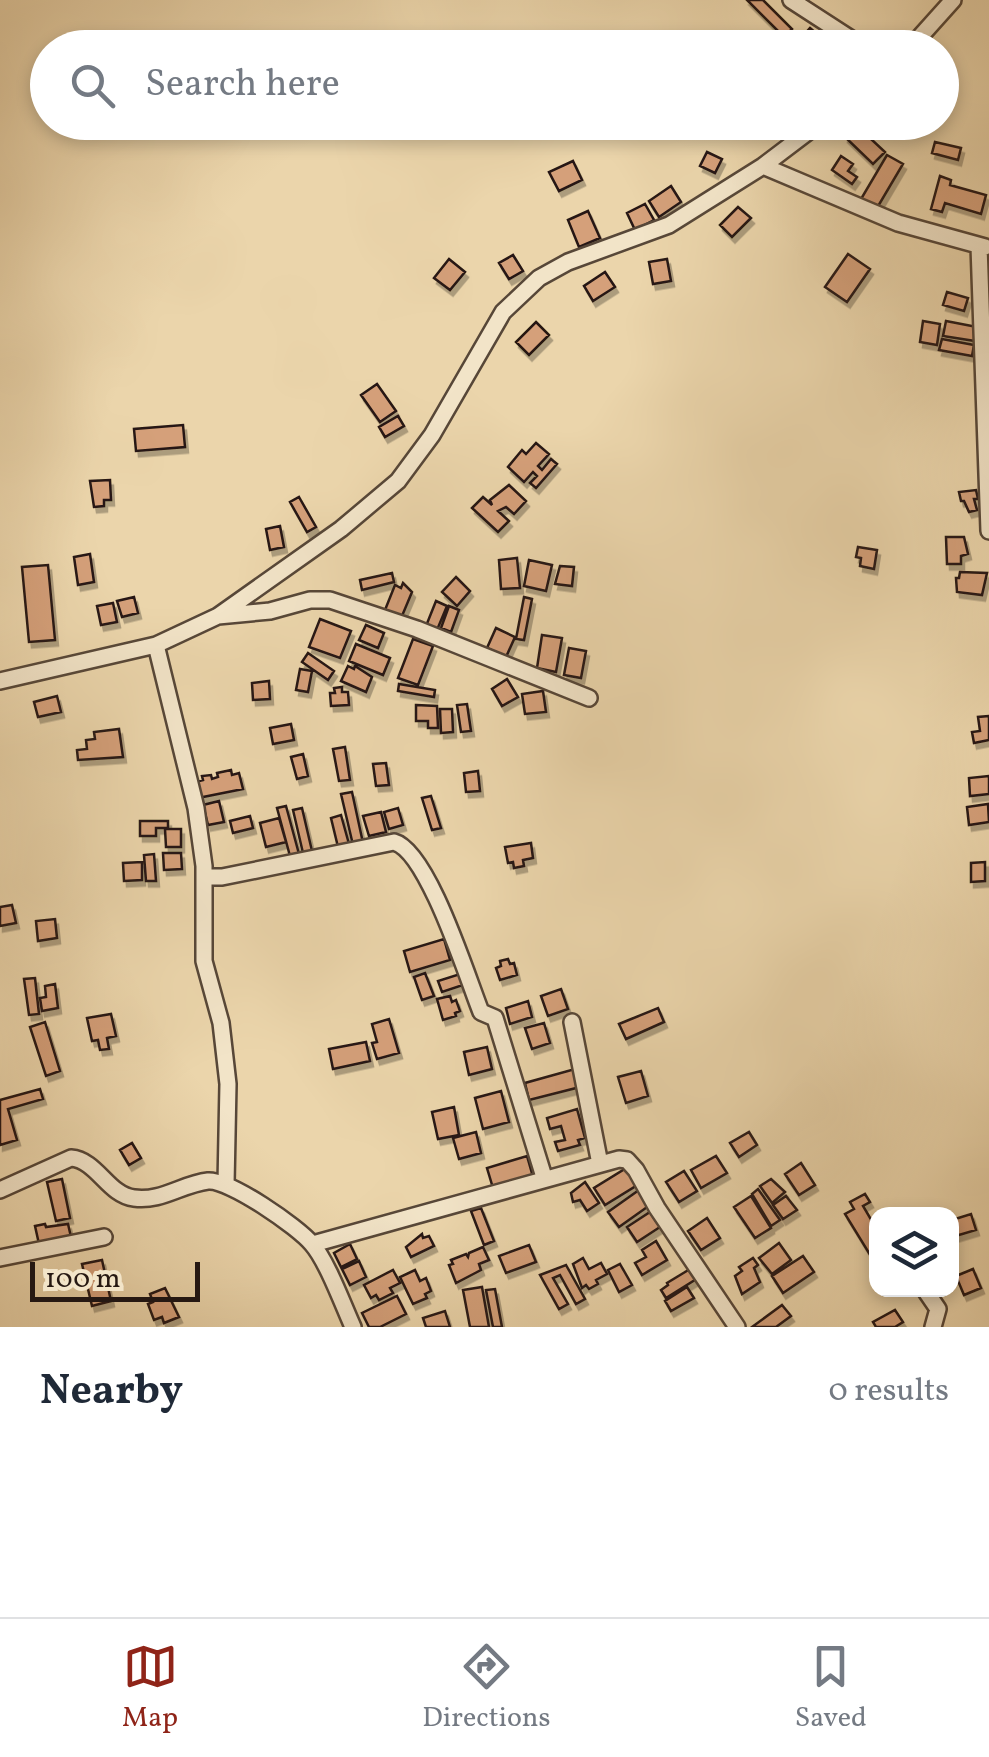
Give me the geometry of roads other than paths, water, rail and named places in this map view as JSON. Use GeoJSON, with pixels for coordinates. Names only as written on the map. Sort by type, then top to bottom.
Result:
{"type":"FeatureCollection","features":[{"type":"Feature","properties":{"kind":"street"},"geometry":{"type":"LineString","coordinates":[[791,0],[837,30]]}},
{"type":"Feature","properties":{"kind":"street"},"geometry":{"type":"LineString","coordinates":[[926,30],[954,0]]}},
{"type":"Feature","properties":{"kind":"street"},"geometry":{"type":"LineString","coordinates":[[0,681],[156,645],[218,616],[341,529],[398,482],[432,435],[503,312],[539,278],[568,262],[669,225],[764,166],[798,140]]}},
{"type":"Feature","properties":{"kind":"street"},"geometry":{"type":"LineString","coordinates":[[764,166],[898,223],[984,246],[989,531]]}},
{"type":"Feature","properties":{"kind":"street"},"geometry":{"type":"LineString","coordinates":[[218,616],[254,614],[310,600],[330,600],[417,629],[589,698]]}},
{"type":"Feature","properties":{"kind":"street"},"geometry":{"type":"LineString","coordinates":[[156,645],[196,808],[204,877],[204,962],[221,1023],[228,1084],[226,1184]]}},
{"type":"Feature","properties":{"kind":"street"},"geometry":{"type":"LineString","coordinates":[[204,877],[222,877],[394,842],[405,845],[416,857],[450,928],[481,1012],[495,1018],[544,1177]]}},
{"type":"Feature","properties":{"kind":"street"},"geometry":{"type":"LineString","coordinates":[[572,1022],[600,1164]]}},
{"type":"Feature","properties":{"kind":"street"},"geometry":{"type":"LineString","coordinates":[[0,1190],[70,1158],[81,1159],[124,1196],[134,1198],[160,1197],[204,1182],[226,1184],[312,1244],[354,1327]]}},
{"type":"Feature","properties":{"kind":"street"},"geometry":{"type":"LineString","coordinates":[[312,1244],[544,1177],[627,1160],[737,1327]]}},
{"type":"Feature","properties":{"kind":"street"},"geometry":{"type":"LineString","coordinates":[[0,1258],[104,1237]]}},
{"type":"Feature","properties":{"kind":"street"},"geometry":{"type":"LineString","coordinates":[[930,1297],[938,1310],[933,1327]]}}]}
